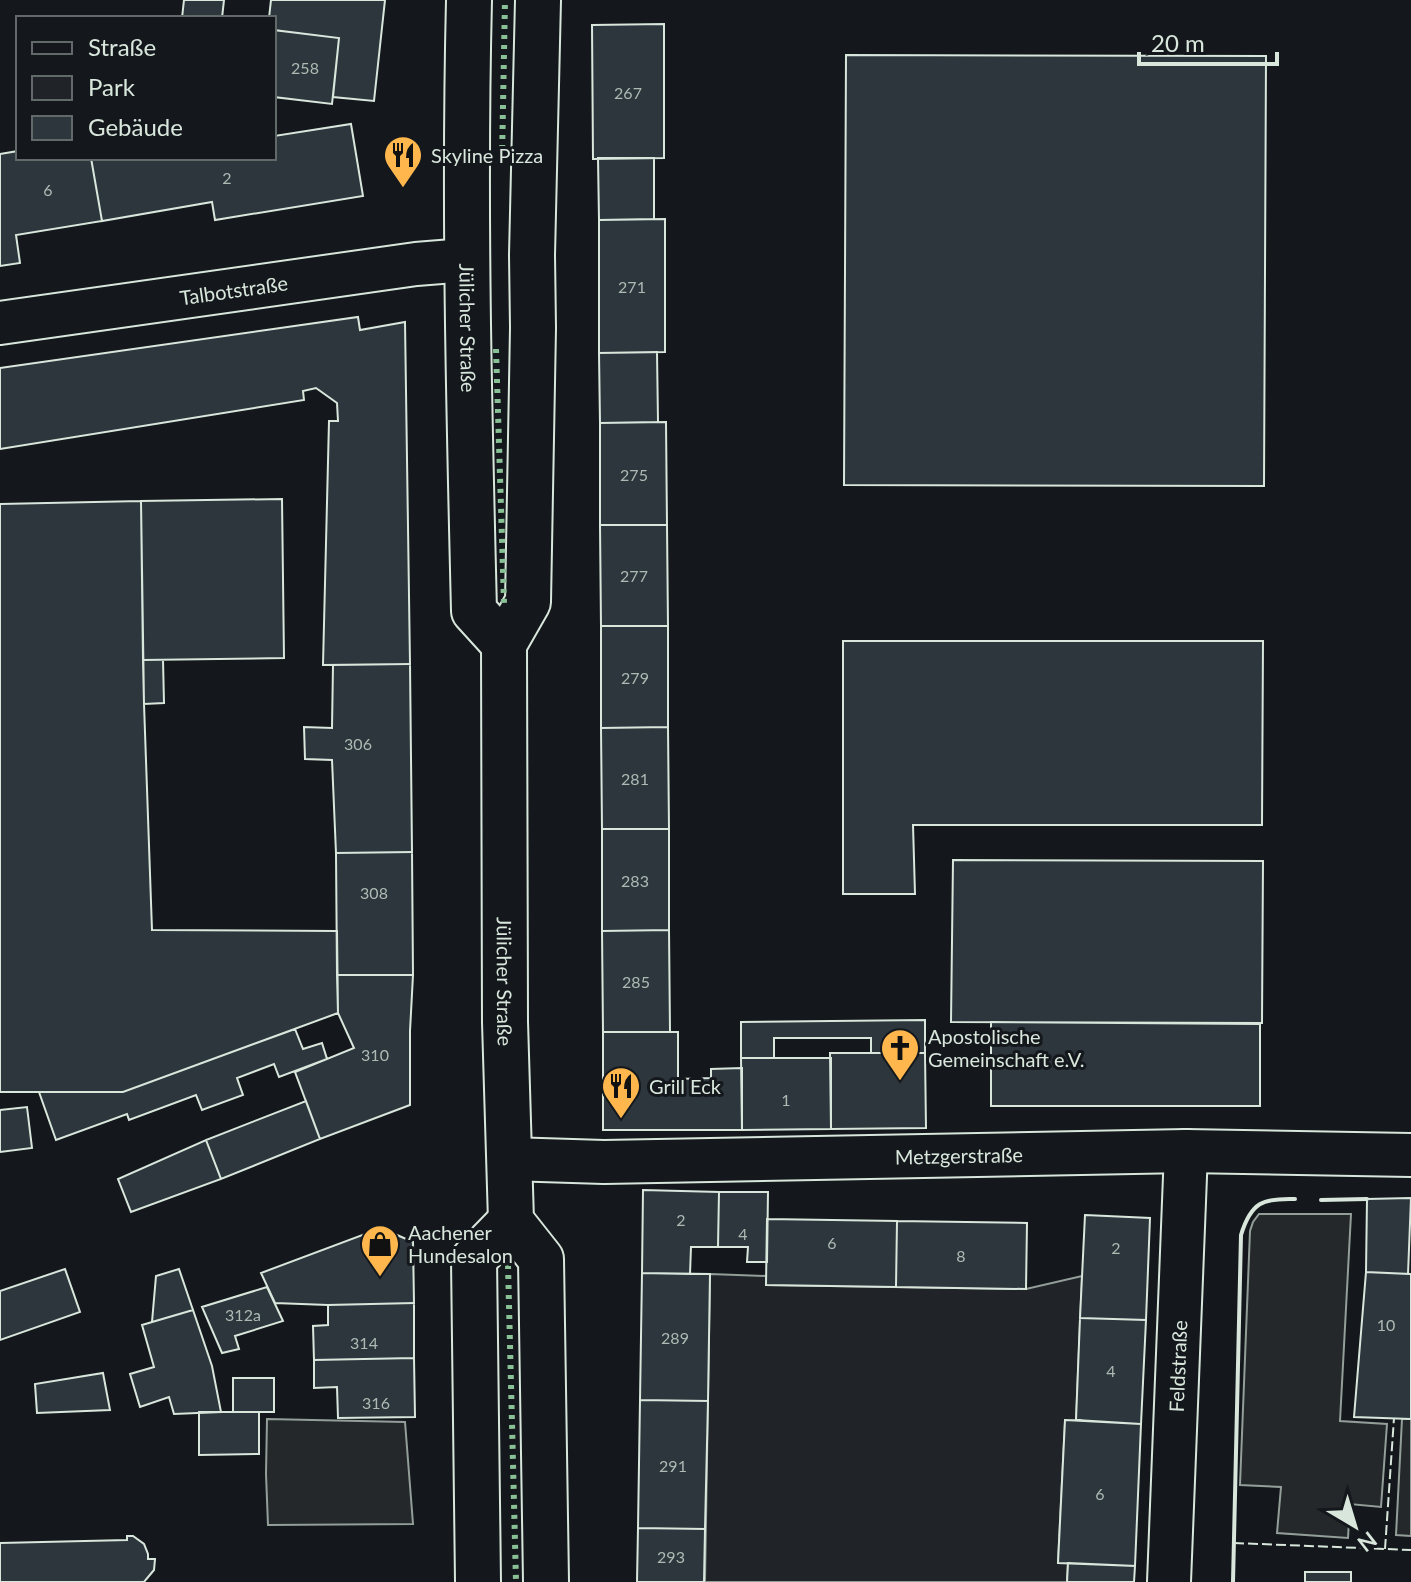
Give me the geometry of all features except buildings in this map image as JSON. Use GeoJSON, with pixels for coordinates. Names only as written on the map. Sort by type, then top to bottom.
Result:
{"type":"FeatureCollection","features":[{"type":"Feature","properties":{"kind":"main road","name":"Jülicher Straße"},"geometry":{"type":"LineString","coordinates":[[469,0],[466,260],[474,611],[504,644]]}},
{"type":"Feature","properties":{"kind":"main road","name":"Jülicher Straße"},"geometry":{"type":"LineString","coordinates":[[511,1221],[505,1022],[504,644],[528,602],[538,0]]}},
{"type":"Feature","properties":{"kind":"main road"},"geometry":{"type":"LineString","coordinates":[[466,260],[532,255]]}},
{"type":"Feature","properties":{"kind":"main road"},"geometry":{"type":"LineString","coordinates":[[478,1582],[474,1259],[511,1221],[541,1259],[546,1582]]}},
{"type":"Feature","properties":{"kind":"street","name":"Talbotstraße"},"geometry":{"type":"LineString","coordinates":[[0,323],[416,264],[466,260]]}},
{"type":"Feature","properties":{"kind":"street","name":"Metzgerstraße"},"geometry":{"type":"LineString","coordinates":[[509,1159],[604,1162],[1186,1151],[1411,1155]]}},
{"type":"Feature","properties":{"kind":"street","name":"Feldstraße"},"geometry":{"type":"LineString","coordinates":[[1169,1582],[1186,1151]]}},
{"type":"Feature","properties":{"kind":"green space"},"geometry":{"type":"Polygon","coordinates":[[[710,1274],[766,1276],[767,1285],[1026,1289],[1082,1276],[1076,1420],[1065,1421],[1058,1562],[1068,1563],[1067,1582],[705,1582],[710,1274]]]}},
{"type":"Feature","properties":{"kind":"shaded area"},"geometry":{"type":"Polygon","coordinates":[[[1259,1214],[1351,1214],[1340,1421],[1387,1424],[1381,1507],[1350,1504],[1348,1538],[1277,1533],[1281,1487],[1240,1485],[1250,1231],[1259,1214]]]}},
{"type":"Feature","properties":{"kind":"shaded area"},"geometry":{"type":"Polygon","coordinates":[[[267,1419],[405,1422],[413,1524],[268,1525],[267,1419]]]}},
{"type":"Feature","properties":{"kind":"shaded area"},"geometry":{"type":"Polygon","coordinates":[[[1402,1419],[1411,1419],[1411,1536],[1396,1535],[1402,1419]]]}},
{"type":"Feature","properties":{"kind":"hedge"},"geometry":{"type":"LineString","coordinates":[[502,159],[505,0]]}},
{"type":"Feature","properties":{"kind":"hedge"},"geometry":{"type":"LineString","coordinates":[[496,349],[504,603]]}},
{"type":"Feature","properties":{"kind":"hedge"},"geometry":{"type":"LineString","coordinates":[[508,1265],[516,1582]]}},
{"type":"Feature","properties":{"kind":"fence"},"geometry":{"type":"LineString","coordinates":[[1385,1549],[1394,1418]]}},
{"type":"Feature","properties":{"kind":"fence"},"geometry":{"type":"LineString","coordinates":[[1234,1543],[1411,1550]]}},
{"type":"Feature","properties":{"kind":"wall"},"geometry":{"type":"LineString","coordinates":[[1233,1582],[1241,1235],[1249,1215],[1260,1204],[1295,1199]]}},
{"type":"Feature","properties":{"kind":"wall"},"geometry":{"type":"LineString","coordinates":[[1321,1200],[1367,1199]]}},
{"type":"Feature","properties":{"kind":"place","name":"Skyline Pizza"},"geometry":{"type":"Point","coordinates":[403,189]}},
{"type":"Feature","properties":{"kind":"place","name":"Apostolische Gemeinschaft e.V."},"geometry":{"type":"Point","coordinates":[900,1082]}},
{"type":"Feature","properties":{"kind":"place","name":"Grill Eck"},"geometry":{"type":"Point","coordinates":[621,1120]}},
{"type":"Feature","properties":{"kind":"place","name":"Aachener Hundesalon"},"geometry":{"type":"Point","coordinates":[380,1278]}}]}
